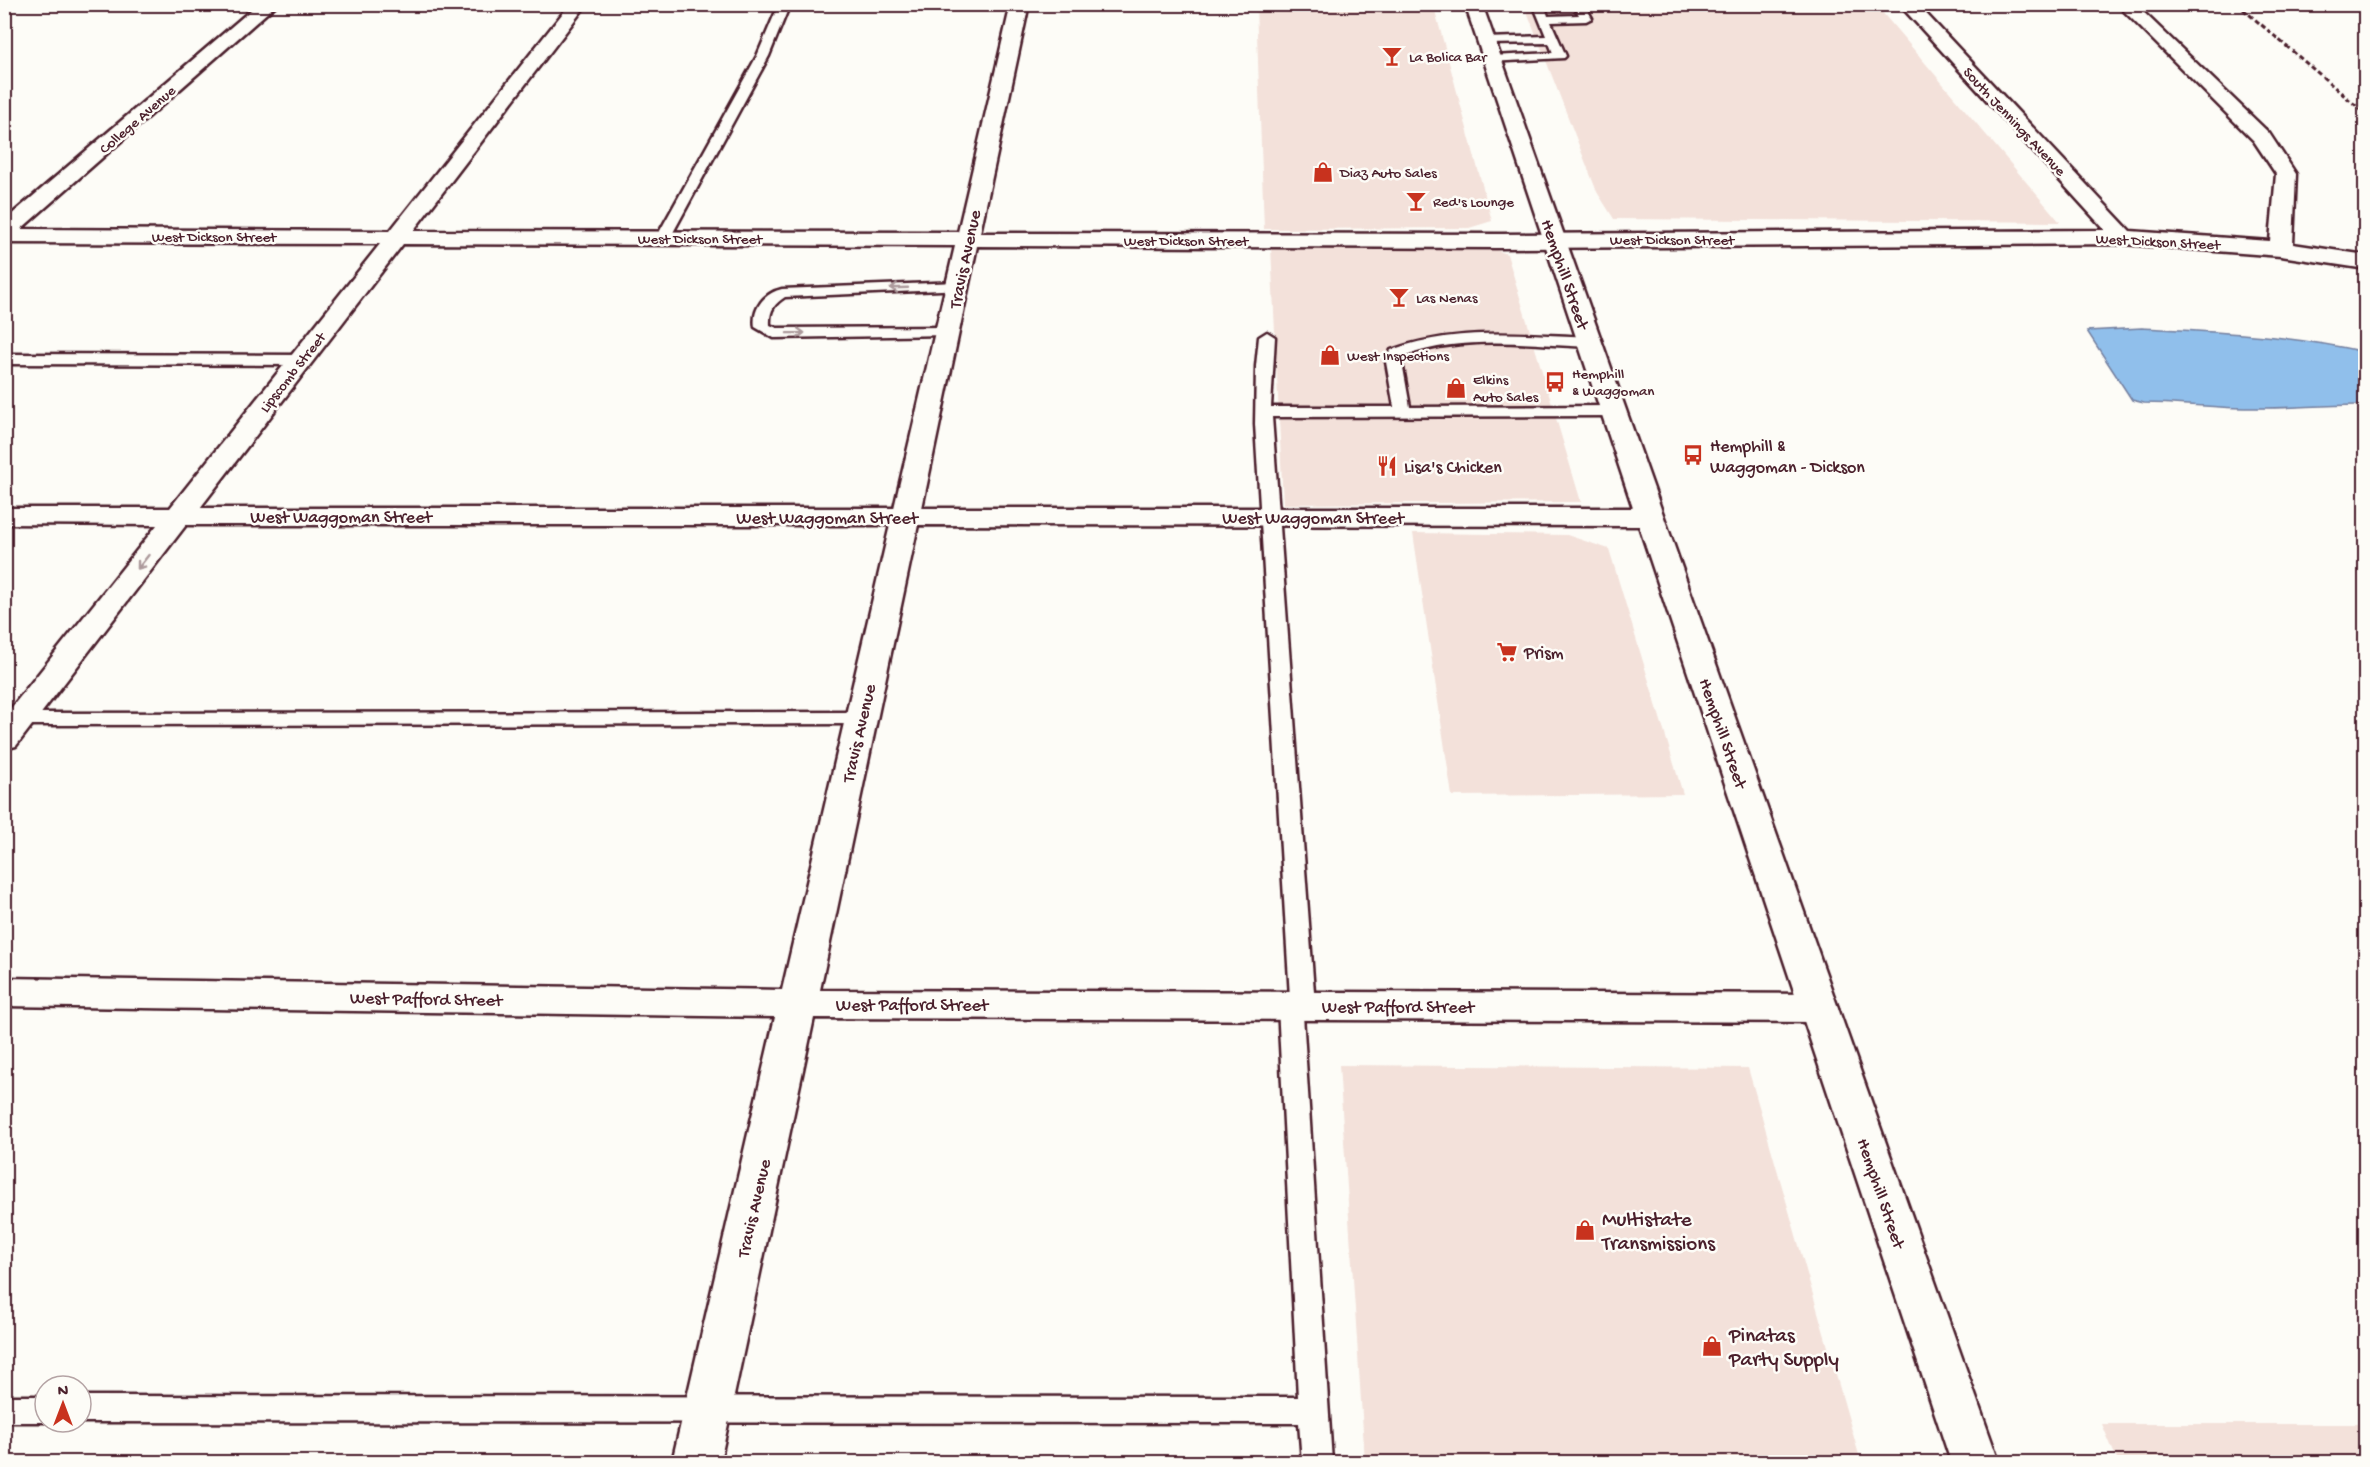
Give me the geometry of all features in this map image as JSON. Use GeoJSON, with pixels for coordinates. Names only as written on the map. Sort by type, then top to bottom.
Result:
{"type":"FeatureCollection","features":[{"type":"Feature","properties":{"kind":"street","name":"College Avenue"},"geometry":{"type":"LineString","coordinates":[[4,235],[269,4]]}},
{"type":"Feature","properties":{"kind":"street","name":"Lipscomb Street"},"geometry":{"type":"LineString","coordinates":[[12,729],[579,4]]}},
{"type":"Feature","properties":{"kind":"street","name":"Travis Avenue"},"geometry":{"type":"LineString","coordinates":[[696,1462],[1020,4]]}},
{"type":"Feature","properties":{"kind":"street","name":"Hemphill Street"},"geometry":{"type":"LineString","coordinates":[[1473,4],[1975,1462]]}},
{"type":"Feature","properties":{"kind":"street","name":"South Jennings Avenue"},"geometry":{"type":"LineString","coordinates":[[1907,4],[2123,237]]}},
{"type":"Feature","properties":{"kind":"street"},"geometry":{"type":"LineString","coordinates":[[2125,4],[2262,137],[2286,174],[2281,249]]}},
{"type":"Feature","properties":{"kind":"street","name":"West Dickson Street"},"geometry":{"type":"LineString","coordinates":[[4,235],[1554,240],[2123,237],[2281,249],[2366,262]]}},
{"type":"Feature","properties":{"kind":"street","name":"West Waggoman Street"},"geometry":{"type":"LineString","coordinates":[[4,516],[1649,517]]}},
{"type":"Feature","properties":{"kind":"street","name":"West Pafford Street"},"geometry":{"type":"LineString","coordinates":[[4,992],[798,1004],[1819,1008]]}},
{"type":"Feature","properties":{"kind":"lane"},"geometry":{"type":"LineString","coordinates":[[663,238],[763,56],[785,4]]}},
{"type":"Feature","properties":{"kind":"lane"},"geometry":{"type":"LineString","coordinates":[[1489,51],[1560,56],[1538,4]]}},
{"type":"Feature","properties":{"kind":"lane"},"geometry":{"type":"LineString","coordinates":[[1544,19],[1586,18],[1578,4]]}},
{"type":"Feature","properties":{"kind":"lane"},"geometry":{"type":"LineString","coordinates":[[1489,51],[1553,39]]}},
{"type":"Feature","properties":{"kind":"lane"},"geometry":{"type":"LineString","coordinates":[[948,330],[774,333],[763,327],[761,319],[765,306],[772,298],[782,293],[958,286]]}},
{"type":"Feature","properties":{"kind":"lane"},"geometry":{"type":"LineString","coordinates":[[1267,337],[1264,357],[1264,412],[1272,517],[1297,1006],[1317,1462]]}},
{"type":"Feature","properties":{"kind":"lane"},"geometry":{"type":"LineString","coordinates":[[1402,411],[1394,362],[1397,353],[1412,347],[1451,339],[1589,342]]}},
{"type":"Feature","properties":{"kind":"lane"},"geometry":{"type":"LineString","coordinates":[[4,359],[301,360]]}},
{"type":"Feature","properties":{"kind":"lane"},"geometry":{"type":"LineString","coordinates":[[1264,412],[1613,411]]}},
{"type":"Feature","properties":{"kind":"lane"},"geometry":{"type":"LineString","coordinates":[[12,729],[862,717]]}},
{"type":"Feature","properties":{"kind":"lane"},"geometry":{"type":"LineString","coordinates":[[4,1409],[33,1409]]}},
{"type":"Feature","properties":{"kind":"lane"},"geometry":{"type":"LineString","coordinates":[[93,1409],[1314,1410]]}},
{"type":"Feature","properties":{"kind":"shaded area"},"geometry":{"type":"Polygon","coordinates":[[[1256,6],[1434,7],[1492,221],[1469,228],[1264,229],[1256,6]]]}},
{"type":"Feature","properties":{"kind":"shaded area"},"geometry":{"type":"Polygon","coordinates":[[[1526,9],[1881,11],[2060,222],[1614,219],[1597,192],[1526,9]]]}},
{"type":"Feature","properties":{"kind":"shaded area"},"geometry":{"type":"Polygon","coordinates":[[[1271,247],[1488,247],[1507,254],[1581,502],[1283,504],[1271,247]]]}},
{"type":"Feature","properties":{"kind":"shaded area"},"geometry":{"type":"Polygon","coordinates":[[[1413,533],[1567,535],[1609,549],[1683,794],[1452,796],[1413,533]]]}},
{"type":"Feature","properties":{"kind":"shaded area"},"geometry":{"type":"Polygon","coordinates":[[[1339,1065],[1748,1068],[1861,1462],[1365,1462],[1339,1065]]]}},
{"type":"Feature","properties":{"kind":"shaded area"},"geometry":{"type":"Polygon","coordinates":[[[2102,1424],[2365,1424],[2365,1462],[2118,1462],[2102,1424]]]}},
{"type":"Feature","properties":{"kind":"water"},"geometry":{"type":"Polygon","coordinates":[[[2142,328],[2282,338],[2365,352],[2365,405],[2237,408],[2144,403],[2132,400],[2087,331],[2142,328]]]}},
{"type":"Feature","properties":{"kind":"railway"},"geometry":{"type":"LineString","coordinates":[[2237,4],[2366,114]]}},
{"type":"Feature","properties":{"kind":"place","name":"La Bolica Bar"},"geometry":{"type":"Point","coordinates":[1392,56]}},
{"type":"Feature","properties":{"kind":"place","name":"Diaz Auto Sales"},"geometry":{"type":"Point","coordinates":[1323,172]}},
{"type":"Feature","properties":{"kind":"place","name":"Red's Lounge"},"geometry":{"type":"Point","coordinates":[1416,201]}},
{"type":"Feature","properties":{"kind":"place","name":"Las Nenas"},"geometry":{"type":"Point","coordinates":[1399,297]}},
{"type":"Feature","properties":{"kind":"place","name":"West Inspections"},"geometry":{"type":"Point","coordinates":[1330,355]}},
{"type":"Feature","properties":{"kind":"place","name":"Hemphill & Waggoman"},"geometry":{"type":"Point","coordinates":[1555,382]}},
{"type":"Feature","properties":{"kind":"place","name":"Elkins Auto Sales"},"geometry":{"type":"Point","coordinates":[1456,388]}},
{"type":"Feature","properties":{"kind":"place","name":"Hemphill & Waggoman - Dickson"},"geometry":{"type":"Point","coordinates":[1693,455]}},
{"type":"Feature","properties":{"kind":"place","name":"Lisa's Chicken"},"geometry":{"type":"Point","coordinates":[1387,466]}},
{"type":"Feature","properties":{"kind":"place","name":"Prism"},"geometry":{"type":"Point","coordinates":[1507,652]}},
{"type":"Feature","properties":{"kind":"place","name":"Multistate Transmissions"},"geometry":{"type":"Point","coordinates":[1585,1230]}},
{"type":"Feature","properties":{"kind":"place","name":"Pinatas Party Supply"},"geometry":{"type":"Point","coordinates":[1712,1346]}}]}
